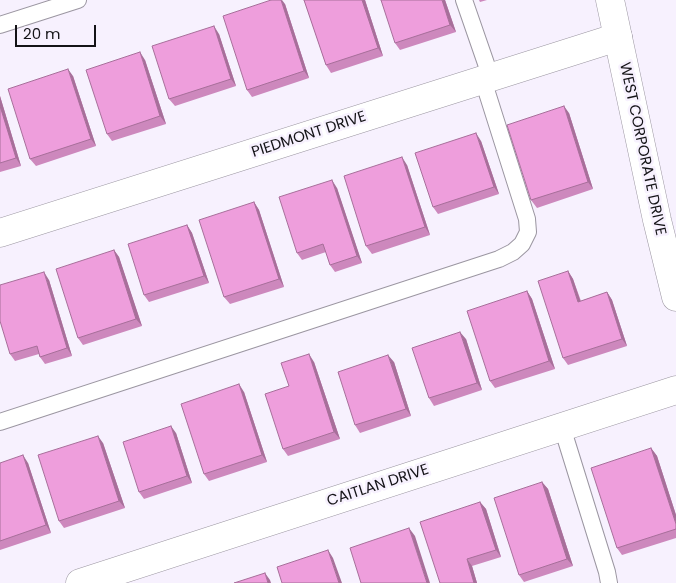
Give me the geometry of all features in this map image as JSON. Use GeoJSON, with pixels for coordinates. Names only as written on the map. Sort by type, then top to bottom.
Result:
{"type":"FeatureCollection","features":[{"type":"Feature","properties":{"kind":"street","name":"WEST CORPORATE DRIVE"},"geometry":{"type":"LineString","coordinates":[[610,0],[656,220],[676,297]]}},
{"type":"Feature","properties":{"kind":"street","name":"PIEDMONT DRIVE"},"geometry":{"type":"LineString","coordinates":[[0,233],[618,37]]}},
{"type":"Feature","properties":{"kind":"street","name":"CAITLAN DRIVE"},"geometry":{"type":"LineString","coordinates":[[80,583],[676,390]]}},
{"type":"Feature","properties":{"kind":"lane"},"geometry":{"type":"LineString","coordinates":[[0,25],[78,0]]}},
{"type":"Feature","properties":{"kind":"lane"},"geometry":{"type":"LineString","coordinates":[[0,422],[489,262],[512,252],[522,244],[528,232],[527,219],[464,0]]}},
{"type":"Feature","properties":{"kind":"lane"},"geometry":{"type":"LineString","coordinates":[[562,427],[608,572],[609,583]]}},
{"type":"Feature","properties":{"kind":"building"},"geometry":{"type":"Polygon","coordinates":[[[271,0],[281,0],[304,71],[247,90],[223,16],[271,0]]]}},
{"type":"Feature","properties":{"kind":"building"},"geometry":{"type":"Polygon","coordinates":[[[304,0],[362,0],[378,48],[326,65],[304,0]]]}},
{"type":"Feature","properties":{"kind":"building"},"geometry":{"type":"Polygon","coordinates":[[[381,0],[442,0],[450,25],[395,43],[381,0]]]}},
{"type":"Feature","properties":{"kind":"building"},"geometry":{"type":"Polygon","coordinates":[[[214,26],[231,79],[169,99],[152,46],[214,26]]]}},
{"type":"Feature","properties":{"kind":"building"},"geometry":{"type":"Polygon","coordinates":[[[140,52],[160,116],[107,134],[86,70],[140,52]]]}},
{"type":"Feature","properties":{"kind":"building"},"geometry":{"type":"Polygon","coordinates":[[[68,69],[91,139],[30,159],[8,89],[68,69]]]}},
{"type":"Feature","properties":{"kind":"building"},"geometry":{"type":"Polygon","coordinates":[[[0,106],[16,158],[0,163],[0,106]]]}},
{"type":"Feature","properties":{"kind":"building"},"geometry":{"type":"Polygon","coordinates":[[[564,106],[588,182],[531,200],[507,125],[564,106]]]}},
{"type":"Feature","properties":{"kind":"building"},"geometry":{"type":"Polygon","coordinates":[[[476,133],[494,187],[433,207],[415,153],[476,133]]]}},
{"type":"Feature","properties":{"kind":"building"},"geometry":{"type":"Polygon","coordinates":[[[402,157],[425,227],[366,246],[344,176],[402,157]]]}},
{"type":"Feature","properties":{"kind":"building"},"geometry":{"type":"Polygon","coordinates":[[[332,180],[357,256],[330,265],[323,244],[297,253],[279,197],[332,180]]]}},
{"type":"Feature","properties":{"kind":"building"},"geometry":{"type":"Polygon","coordinates":[[[254,202],[279,279],[224,297],[199,220],[254,202]]]}},
{"type":"Feature","properties":{"kind":"building"},"geometry":{"type":"Polygon","coordinates":[[[187,225],[204,276],[144,295],[128,244],[187,225]]]}},
{"type":"Feature","properties":{"kind":"building"},"geometry":{"type":"Polygon","coordinates":[[[114,250],[136,319],[78,338],[56,269],[114,250]]]}},
{"type":"Feature","properties":{"kind":"building"},"geometry":{"type":"Polygon","coordinates":[[[568,271],[578,302],[607,292],[622,339],[563,358],[538,281],[568,271]]]}},
{"type":"Feature","properties":{"kind":"building"},"geometry":{"type":"Polygon","coordinates":[[[44,272],[67,348],[40,357],[37,346],[10,354],[0,321],[0,285],[44,272]]]}},
{"type":"Feature","properties":{"kind":"building"},"geometry":{"type":"Polygon","coordinates":[[[527,291],[549,361],[490,381],[467,311],[527,291]]]}},
{"type":"Feature","properties":{"kind":"building"},"geometry":{"type":"Polygon","coordinates":[[[460,332],[477,383],[429,398],[412,348],[460,332]]]}},
{"type":"Feature","properties":{"kind":"building"},"geometry":{"type":"Polygon","coordinates":[[[309,354],[334,432],[283,449],[265,394],[289,386],[281,363],[309,354]]]}},
{"type":"Feature","properties":{"kind":"building"},"geometry":{"type":"Polygon","coordinates":[[[388,355],[406,409],[355,425],[338,372],[388,355]]]}},
{"type":"Feature","properties":{"kind":"building"},"geometry":{"type":"Polygon","coordinates":[[[239,384],[262,455],[204,474],[181,404],[239,384]]]}},
{"type":"Feature","properties":{"kind":"building"},"geometry":{"type":"Polygon","coordinates":[[[171,426],[187,476],[139,492],[123,442],[171,426]]]}},
{"type":"Feature","properties":{"kind":"building"},"geometry":{"type":"Polygon","coordinates":[[[98,436],[119,501],[59,521],[38,455],[98,436]]]}},
{"type":"Feature","properties":{"kind":"building"},"geometry":{"type":"Polygon","coordinates":[[[651,448],[676,529],[617,548],[591,468],[651,448]]]}},
{"type":"Feature","properties":{"kind":"building"},"geometry":{"type":"Polygon","coordinates":[[[23,455],[46,525],[0,541],[0,463],[23,455]]]}},
{"type":"Feature","properties":{"kind":"building"},"geometry":{"type":"Polygon","coordinates":[[[542,482],[567,559],[519,575],[494,498],[542,482]]]}},
{"type":"Feature","properties":{"kind":"building"},"geometry":{"type":"Polygon","coordinates":[[[480,502],[496,550],[467,559],[474,583],[440,583],[420,522],[480,502]]]}},
{"type":"Feature","properties":{"kind":"building"},"geometry":{"type":"Polygon","coordinates":[[[409,528],[427,583],[361,583],[350,548],[409,528]]]}},
{"type":"Feature","properties":{"kind":"building"},"geometry":{"type":"Polygon","coordinates":[[[328,550],[339,583],[282,583],[277,567],[328,550]]]}},
{"type":"Feature","properties":{"kind":"building"},"geometry":{"type":"Polygon","coordinates":[[[265,573],[268,583],[234,583],[265,573]]]}}]}
